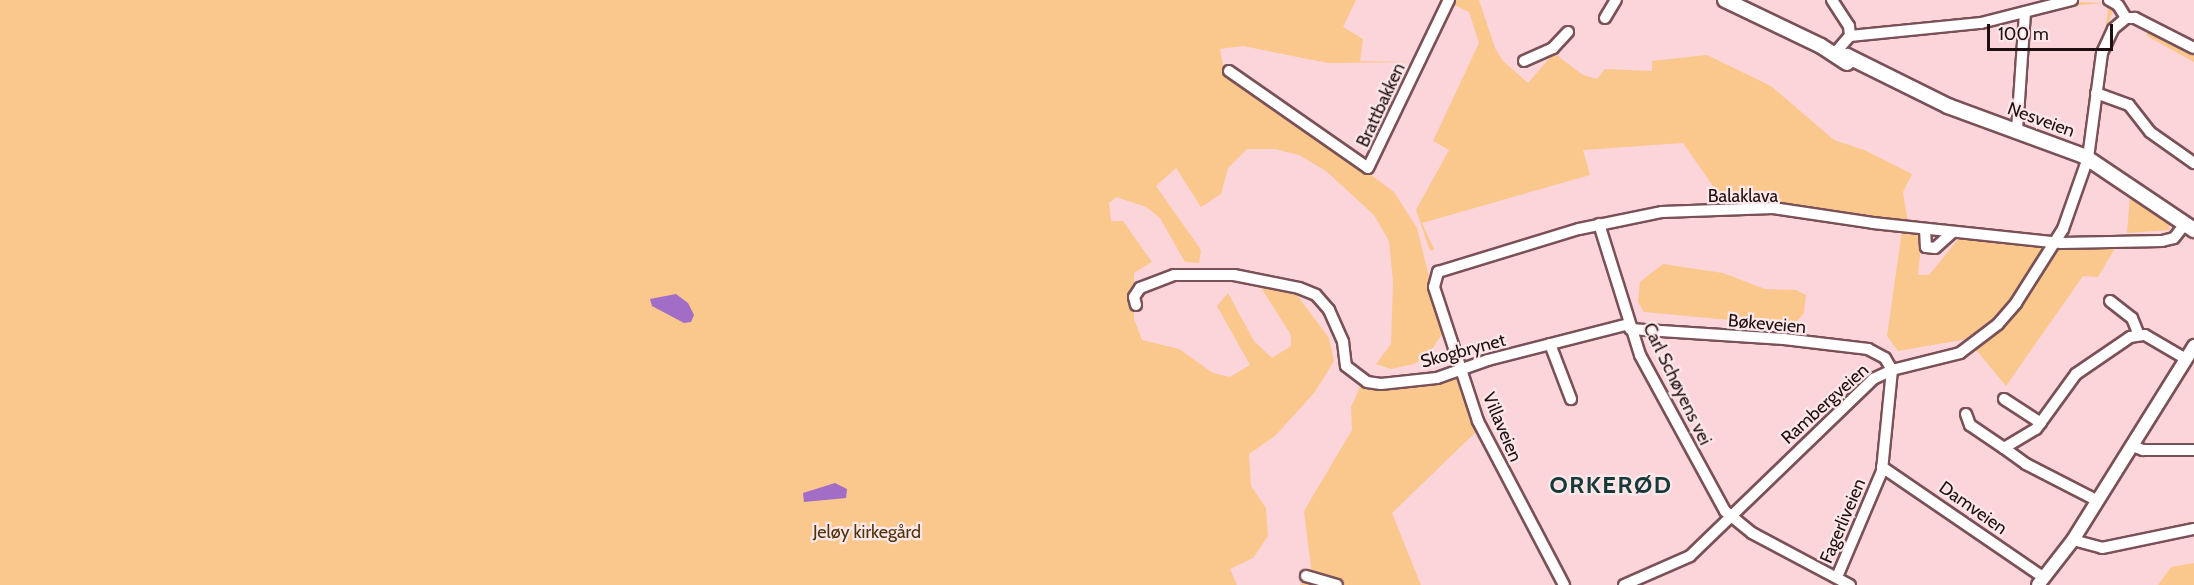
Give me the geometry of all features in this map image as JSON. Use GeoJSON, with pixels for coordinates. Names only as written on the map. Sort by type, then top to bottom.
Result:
{"type":"FeatureCollection","features":[{"type":"Feature","properties":{"kind":"main road","name":"Nesveien"},"geometry":{"type":"LineString","coordinates":[[1725,0],[1839,55],[1853,58],[1863,67],[1948,106],[2018,126],[2088,159],[2190,227]]}},
{"type":"Feature","properties":{"kind":"street","name":"Brattbakken"},"geometry":{"type":"LineString","coordinates":[[1229,71],[1368,168],[1449,0]]}},
{"type":"Feature","properties":{"kind":"street"},"geometry":{"type":"LineString","coordinates":[[1605,18],[1616,0]]}},
{"type":"Feature","properties":{"kind":"street"},"geometry":{"type":"LineString","coordinates":[[1832,0],[1849,26],[1851,36],[1839,55]]}},
{"type":"Feature","properties":{"kind":"street"},"geometry":{"type":"LineString","coordinates":[[1851,36],[1981,23],[2072,0]]}},
{"type":"Feature","properties":{"kind":"street"},"geometry":{"type":"LineString","coordinates":[[2109,0],[2118,5],[2126,18],[2142,20],[2194,48]]}},
{"type":"Feature","properties":{"kind":"street"},"geometry":{"type":"LineString","coordinates":[[2018,126],[2025,12]]}},
{"type":"Feature","properties":{"kind":"street","name":"Rambergveien"},"geometry":{"type":"LineString","coordinates":[[1624,585],[1690,556],[1860,390],[1892,370],[1960,352],[1983,338],[2016,303],[2057,242],[2088,159],[2105,43],[2126,18]]}},
{"type":"Feature","properties":{"kind":"street"},"geometry":{"type":"LineString","coordinates":[[1524,61],[1547,52],[1568,32]]}},
{"type":"Feature","properties":{"kind":"street"},"geometry":{"type":"LineString","coordinates":[[2096,93],[2129,105],[2150,132],[2194,163]]}},
{"type":"Feature","properties":{"kind":"street","name":"Balaklava"},"geometry":{"type":"LineString","coordinates":[[1435,273],[1599,224],[1662,212],[1767,208],[1925,229],[2057,242],[2162,241],[2174,238],[2190,227]]}},
{"type":"Feature","properties":{"kind":"street","name":"Carl Schøyens vei"},"geometry":{"type":"LineString","coordinates":[[1599,224],[1629,327],[1674,422],[1708,484],[1732,516],[1752,533],[1850,585]]}},
{"type":"Feature","properties":{"kind":"street"},"geometry":{"type":"LineString","coordinates":[[1925,229],[1926,247],[1935,248],[1953,232]]}},
{"type":"Feature","properties":{"kind":"street","name":"Villaveien"},"geometry":{"type":"LineString","coordinates":[[1435,273],[1434,287],[1478,421],[1564,585]]}},
{"type":"Feature","properties":{"kind":"street","name":"Skogbrynet"},"geometry":{"type":"LineString","coordinates":[[1136,305],[1134,297],[1140,288],[1164,277],[1196,274],[1252,277],[1316,295],[1339,331],[1346,366],[1367,382],[1426,380],[1550,344],[1629,327]]}},
{"type":"Feature","properties":{"kind":"street"},"geometry":{"type":"LineString","coordinates":[[2110,301],[2132,318],[2138,333],[2186,359]]}},
{"type":"Feature","properties":{"kind":"street","name":"Bøkeveien"},"geometry":{"type":"LineString","coordinates":[[1629,327],[1765,337],[1868,349],[1885,358],[1892,370]]}},
{"type":"Feature","properties":{"kind":"street"},"geometry":{"type":"LineString","coordinates":[[2004,448],[2041,423],[2076,374],[2138,333]]}},
{"type":"Feature","properties":{"kind":"street"},"geometry":{"type":"LineString","coordinates":[[1550,344],[1571,399]]}},
{"type":"Feature","properties":{"kind":"street"},"geometry":{"type":"LineString","coordinates":[[2041,582],[2073,540],[2194,346]]}},
{"type":"Feature","properties":{"kind":"street","name":"Fagerliveien"},"geometry":{"type":"LineString","coordinates":[[1837,577],[1877,486],[1882,467],[1892,370]]}},
{"type":"Feature","properties":{"kind":"street"},"geometry":{"type":"LineString","coordinates":[[2004,399],[2041,423]]}},
{"type":"Feature","properties":{"kind":"street"},"geometry":{"type":"LineString","coordinates":[[1966,414],[1970,425],[2026,464],[2098,501]]}},
{"type":"Feature","properties":{"kind":"street"},"geometry":{"type":"LineString","coordinates":[[2133,446],[2143,450],[2194,450]]}},
{"type":"Feature","properties":{"kind":"street","name":"Damveien"},"geometry":{"type":"LineString","coordinates":[[1882,467],[2041,582]]}},
{"type":"Feature","properties":{"kind":"street"},"geometry":{"type":"LineString","coordinates":[[2073,540],[2102,548],[2194,529]]}},
{"type":"Feature","properties":{"kind":"street"},"geometry":{"type":"LineString","coordinates":[[1306,576],[1337,585]]}},
{"type":"Feature","properties":{"kind":"green space","name":"Jeløy kirkegård"},"geometry":{"type":"Polygon","coordinates":[[[0,0],[1356,0],[1343,27],[1363,39],[1360,61],[1414,62],[1328,63],[1243,46],[1220,49],[1223,65],[1394,192],[1417,228],[1443,333],[1428,355],[1414,364],[1391,369],[1376,364],[1391,344],[1393,281],[1389,241],[1374,215],[1326,171],[1299,155],[1275,149],[1247,149],[1228,168],[1221,194],[1201,207],[1176,168],[1156,186],[1201,250],[1199,263],[1185,262],[1160,218],[1146,207],[1116,197],[1109,203],[1111,221],[1123,221],[1152,262],[1134,273],[1134,319],[1142,340],[1179,349],[1213,373],[1230,377],[1250,365],[1217,306],[1228,293],[1254,341],[1272,358],[1291,346],[1291,335],[1260,286],[1276,285],[1290,286],[1329,338],[1334,361],[1315,392],[1275,436],[1249,454],[1251,486],[1266,508],[1268,536],[1253,558],[1230,569],[1237,585],[0,585],[0,0]]]}},
{"type":"Feature","properties":{"kind":"green space"},"geometry":{"type":"Polygon","coordinates":[[[1453,0],[1479,0],[1495,48],[1503,61],[1528,83],[1554,53],[1583,75],[1597,79],[1605,69],[1652,71],[1652,61],[1707,55],[1771,86],[1834,140],[1864,150],[1912,174],[1903,192],[1908,223],[1922,236],[1918,275],[1929,275],[1960,237],[2052,248],[2115,240],[2114,250],[2098,277],[2083,276],[2006,386],[1967,339],[1898,351],[1887,336],[1903,224],[1773,206],[1770,200],[1717,204],[1715,189],[1683,143],[1583,150],[1590,175],[1422,223],[1434,249],[1430,251],[1416,210],[1449,150],[1433,141],[1479,43],[1469,12],[1454,5],[1436,43],[1433,41],[1453,0]]]}},
{"type":"Feature","properties":{"kind":"green space"},"geometry":{"type":"Polygon","coordinates":[[[2080,2],[2106,3],[2114,8],[2105,32],[2108,10],[2104,3],[2071,6],[2080,2]]]}},
{"type":"Feature","properties":{"kind":"green space"},"geometry":{"type":"Polygon","coordinates":[[[2147,29],[2194,53],[2194,62],[2147,36],[2147,29]]]}},
{"type":"Feature","properties":{"kind":"green space"},"geometry":{"type":"Polygon","coordinates":[[[2130,196],[2168,221],[2170,230],[2127,233],[2130,196]]]}},
{"type":"Feature","properties":{"kind":"green space"},"geometry":{"type":"Polygon","coordinates":[[[1663,264],[1723,273],[1765,289],[1796,290],[1806,295],[1804,313],[1793,326],[1644,312],[1638,302],[1640,282],[1663,264]]]}},
{"type":"Feature","properties":{"kind":"green space"},"geometry":{"type":"Polygon","coordinates":[[[1461,377],[1482,426],[1392,513],[1421,585],[1300,585],[1312,575],[1304,511],[1352,430],[1351,407],[1360,387],[1461,377]]]}},
{"type":"Feature","properties":{"kind":"green space"},"geometry":{"type":"Polygon","coordinates":[[[2194,563],[2194,585],[2158,585],[2171,567],[2194,563]]]}},
{"type":"Feature","properties":{"kind":"shaded area"},"geometry":{"type":"Polygon","coordinates":[[[676,294],[688,303],[694,315],[691,322],[684,323],[652,306],[650,299],[676,294]]]}},
{"type":"Feature","properties":{"kind":"shaded area"},"geometry":{"type":"Polygon","coordinates":[[[835,483],[847,489],[846,498],[804,502],[803,493],[835,483]]]}},
{"type":"Feature","properties":{"kind":"district","name":"ORKERØD"},"geometry":{"type":"Point","coordinates":[1611,485]}}]}
